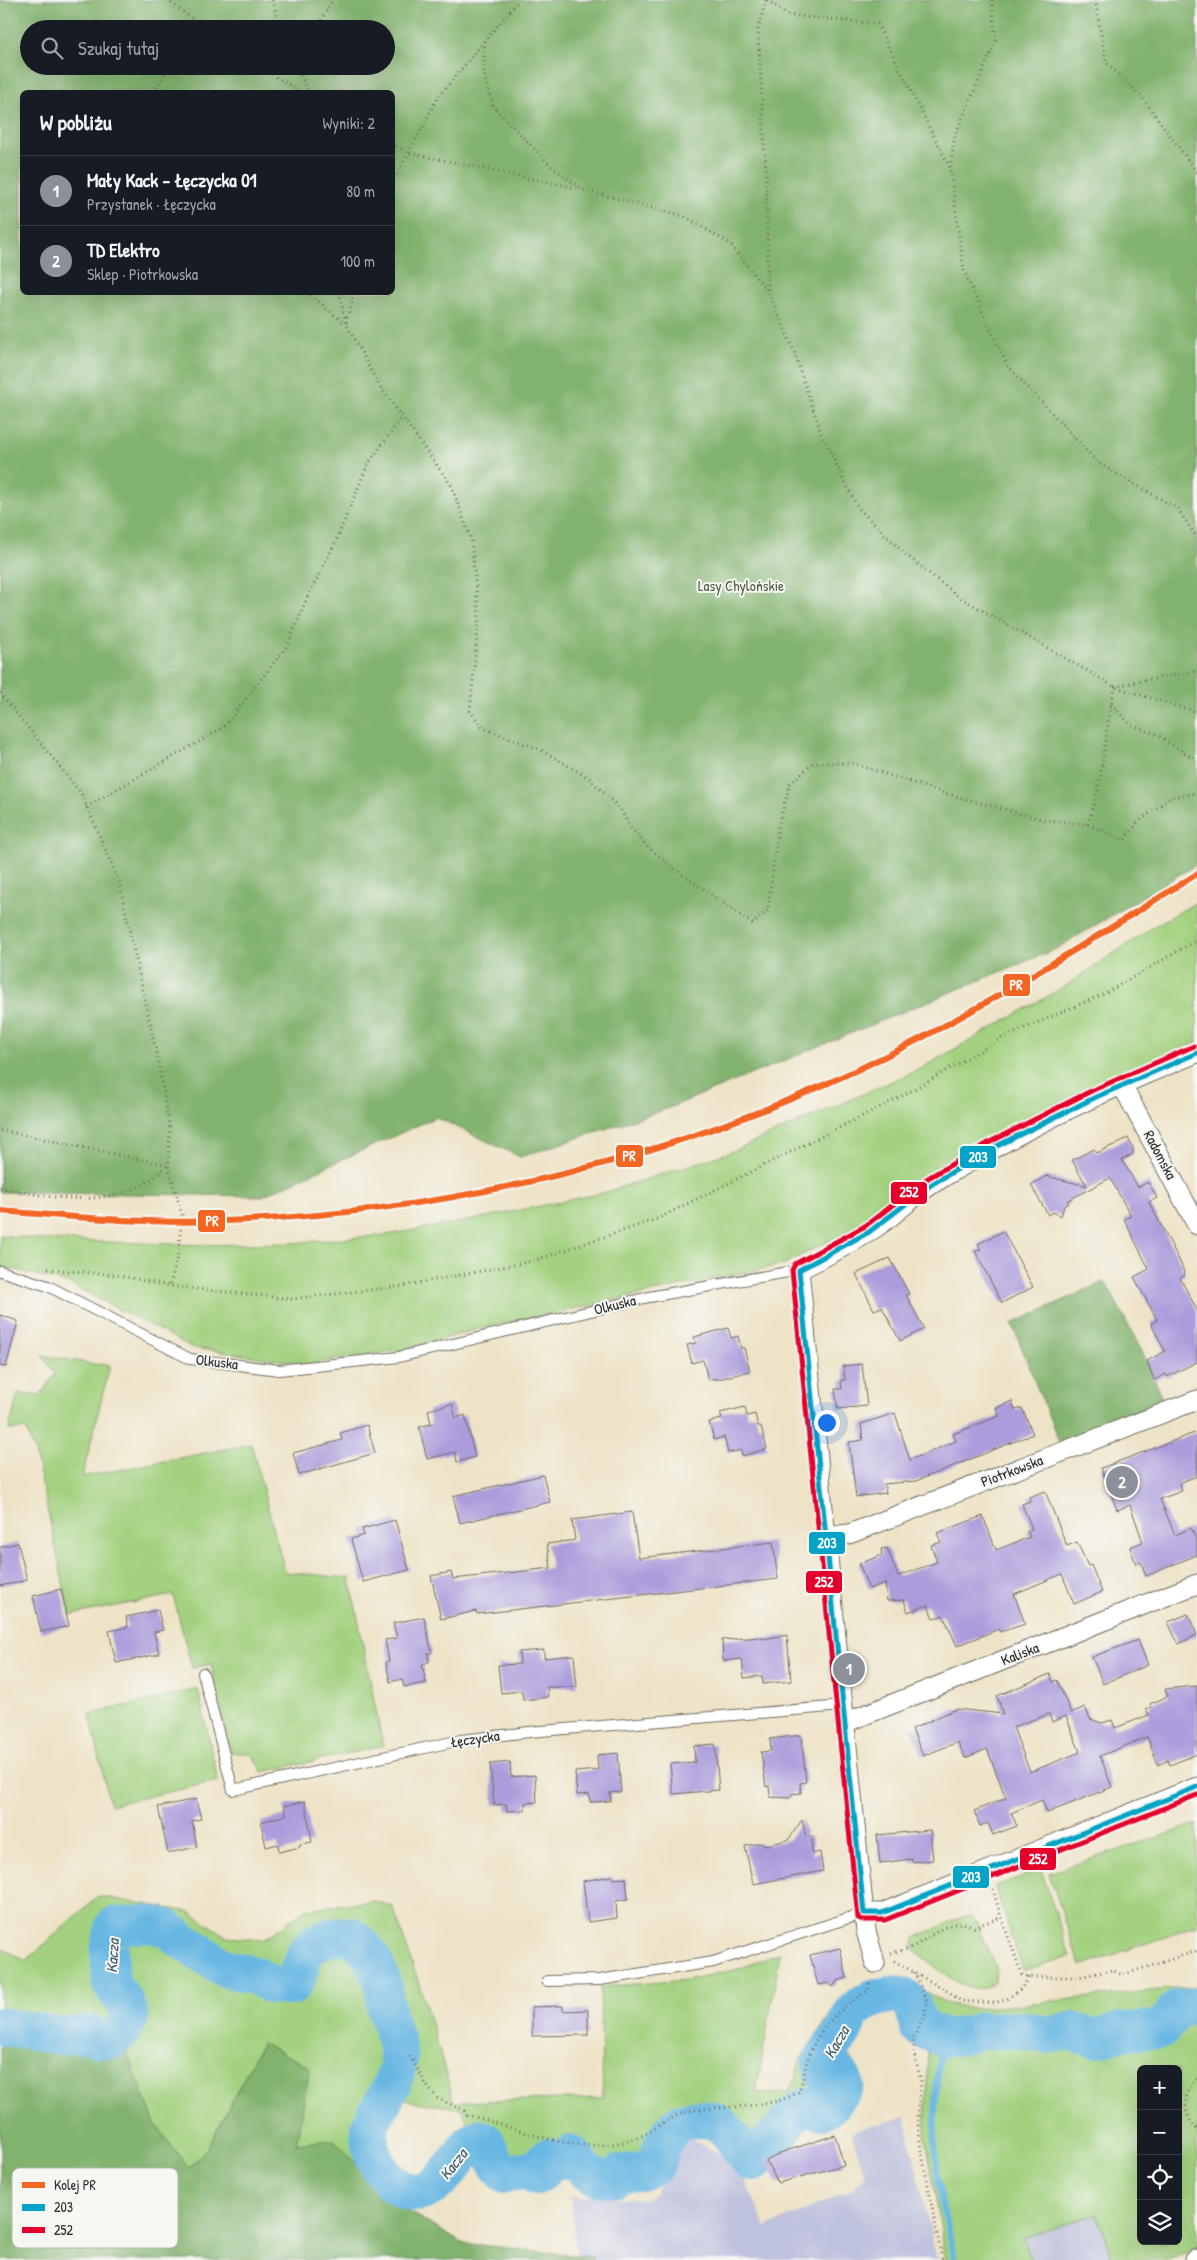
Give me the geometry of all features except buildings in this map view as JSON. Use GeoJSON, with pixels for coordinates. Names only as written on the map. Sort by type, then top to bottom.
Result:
{"type":"FeatureCollection","features":[{"type":"Feature","properties":{"kind":"street","name":"Olkuska"},"geometry":{"type":"LineString","coordinates":[[799,1270],[877,1227],[931,1185],[998,1147],[1122,1085],[1197,1053]]}},
{"type":"Feature","properties":{"kind":"street","name":"Radomska"},"geometry":{"type":"LineString","coordinates":[[1122,1085],[1197,1226]]}},
{"type":"Feature","properties":{"kind":"street"},"geometry":{"type":"LineString","coordinates":[[799,1270],[864,1913],[879,1959]]}},
{"type":"Feature","properties":{"kind":"street","name":"Piotrkowska"},"geometry":{"type":"LineString","coordinates":[[826,1537],[849,1534],[1197,1400]]}},
{"type":"Feature","properties":{"kind":"street","name":"Kaliska"},"geometry":{"type":"LineString","coordinates":[[843,1714],[1197,1584]]}},
{"type":"Feature","properties":{"kind":"street"},"geometry":{"type":"LineString","coordinates":[[864,1913],[882,1913],[1197,1787]]}},
{"type":"Feature","properties":{"kind":"lane","name":"Olkuska"},"geometry":{"type":"LineString","coordinates":[[0,1271],[48,1286],[190,1359],[279,1370],[399,1357],[649,1297],[799,1270]]}},
{"type":"Feature","properties":{"kind":"lane","name":"Łęczycka"},"geometry":{"type":"LineString","coordinates":[[203,1673],[233,1790],[461,1740],[529,1732],[843,1714]]}},
{"type":"Feature","properties":{"kind":"lane"},"geometry":{"type":"LineString","coordinates":[[548,1981],[599,1980],[713,1962],[864,1913]]}},
{"type":"Feature","properties":{"kind":"path"},"geometry":{"type":"LineString","coordinates":[[167,0],[195,20]]}},
{"type":"Feature","properties":{"kind":"path"},"geometry":{"type":"LineString","coordinates":[[272,0],[278,20]]}},
{"type":"Feature","properties":{"kind":"path"},"geometry":{"type":"LineString","coordinates":[[321,20],[333,0]]}},
{"type":"Feature","properties":{"kind":"path"},"geometry":{"type":"LineString","coordinates":[[395,179],[438,97],[519,0]]}},
{"type":"Feature","properties":{"kind":"path"},"geometry":{"type":"LineString","coordinates":[[768,292],[766,170],[758,29],[767,0],[788,15],[877,24],[950,169]]}},
{"type":"Feature","properties":{"kind":"path"},"geometry":{"type":"LineString","coordinates":[[992,0],[996,40],[956,135],[950,169],[964,270],[1007,365],[1098,463],[1178,509],[1197,538]]}},
{"type":"Feature","properties":{"kind":"path"},"geometry":{"type":"LineString","coordinates":[[1095,0],[1106,62],[1141,96],[1197,172]]}},
{"type":"Feature","properties":{"kind":"path"},"geometry":{"type":"LineString","coordinates":[[485,41],[483,70],[493,106],[552,167],[584,190]]}},
{"type":"Feature","properties":{"kind":"path"},"geometry":{"type":"LineString","coordinates":[[155,90],[164,75]]}},
{"type":"Feature","properties":{"kind":"path"},"geometry":{"type":"LineString","coordinates":[[273,75],[297,90]]}},
{"type":"Feature","properties":{"kind":"path"},"geometry":{"type":"LineString","coordinates":[[301,75],[307,90]]}},
{"type":"Feature","properties":{"kind":"path"},"geometry":{"type":"LineString","coordinates":[[395,146],[409,153],[584,190],[684,216],[728,243],[768,292],[792,346],[820,433],[858,508],[904,553],[959,597],[1115,688],[1197,712]]}},
{"type":"Feature","properties":{"kind":"path"},"geometry":{"type":"LineString","coordinates":[[311,295],[346,324]]}},
{"type":"Feature","properties":{"kind":"path"},"geometry":{"type":"LineString","coordinates":[[340,295],[346,324],[379,385],[451,485],[471,539],[479,618],[470,711],[483,728],[541,750],[589,778],[620,809],[631,828],[647,846],[676,870],[753,924],[768,910],[778,827],[790,784],[813,763],[852,762],[947,794],[1045,820],[1087,824],[1124,840],[1139,821],[1171,797],[1197,793]]}},
{"type":"Feature","properties":{"kind":"path"},"geometry":{"type":"LineString","coordinates":[[346,324],[354,295]]}},
{"type":"Feature","properties":{"kind":"path"},"geometry":{"type":"LineString","coordinates":[[86,807],[223,728],[288,646],[307,598],[336,541],[368,464],[402,417]]}},
{"type":"Feature","properties":{"kind":"path"},"geometry":{"type":"LineString","coordinates":[[1115,688],[1139,681],[1197,671]]}},
{"type":"Feature","properties":{"kind":"path"},"geometry":{"type":"LineString","coordinates":[[1087,824],[1097,796],[1115,688]]}},
{"type":"Feature","properties":{"kind":"path"},"geometry":{"type":"LineString","coordinates":[[0,693],[81,793],[119,882],[158,1060],[170,1131],[168,1165],[182,1215],[178,1254],[170,1286]]}},
{"type":"Feature","properties":{"kind":"path"},"geometry":{"type":"LineString","coordinates":[[1111,704],[1131,725],[1158,735],[1192,758],[1197,756]]}},
{"type":"Feature","properties":{"kind":"path"},"geometry":{"type":"LineString","coordinates":[[43,1269],[117,1275],[170,1286],[292,1299],[403,1286],[533,1261],[666,1215],[904,1095],[1004,1037],[1106,992],[1197,940]]}},
{"type":"Feature","properties":{"kind":"path"},"geometry":{"type":"LineString","coordinates":[[0,1130],[168,1165]]}},
{"type":"Feature","properties":{"kind":"path"},"geometry":{"type":"LineString","coordinates":[[0,1187],[38,1196],[80,1200],[121,1192],[147,1182],[168,1165]]}},
{"type":"Feature","properties":{"kind":"path"},"geometry":{"type":"LineString","coordinates":[[987,1870],[1001,1917],[1022,1975],[1029,1977],[1078,1976],[1112,1970],[1122,1976],[1197,1950]]}},
{"type":"Feature","properties":{"kind":"path"},"geometry":{"type":"LineString","coordinates":[[913,1947],[942,1928],[967,1923],[974,1927],[1001,1917]]}},
{"type":"Feature","properties":{"kind":"path"},"geometry":{"type":"LineString","coordinates":[[410,2056],[427,2086],[437,2098],[465,2111],[467,2116],[537,2137],[604,2145],[633,2140],[686,2112],[758,2104],[791,2096],[798,2092],[810,2053],[838,2011],[847,2003],[868,1991],[871,1972],[879,1959],[914,1972],[961,2001],[980,2003],[1008,1999],[1021,1989],[1029,1977]]}},
{"type":"Feature","properties":{"kind":"path"},"geometry":{"type":"LineString","coordinates":[[914,1972],[927,2002],[925,2015],[913,2039],[915,2058],[921,2080],[917,2118],[942,2260]]}},
{"type":"Feature","properties":{"kind":"path"},"geometry":{"type":"LineString","coordinates":[[1197,2079],[1187,2092],[1186,2104],[1188,2116],[1197,2130]]}},
{"type":"Feature","properties":{"kind":"shaded area"},"geometry":{"type":"Polygon","coordinates":[[[905,2117],[937,2260],[594,2260],[593,2257],[577,2256],[570,2196],[647,2199],[655,2193],[687,2137],[722,2155],[742,2172],[766,2227],[852,2190],[865,2175],[851,2131],[905,2117]]]}},
{"type":"Feature","properties":{"kind":"shaded area"},"geometry":{"type":"Polygon","coordinates":[[[1098,2213],[1113,2260],[1031,2260],[1024,2238],[1098,2213]]]}},
{"type":"Feature","properties":{"kind":"green space","name":"Lasy Chylońskie"},"geometry":{"type":"Polygon","coordinates":[[[0,0],[1197,0],[1197,864],[1056,949],[669,1108],[520,1157],[436,1117],[262,1196],[0,1192],[0,0]]]}},
{"type":"Feature","properties":{"kind":"green space"},"geometry":{"type":"Polygon","coordinates":[[[1197,902],[1197,1043],[1128,1069],[1086,1089],[935,1171],[877,1216],[784,1264],[475,1330],[406,1349],[308,1364],[194,1348],[68,1283],[0,1266],[0,1235],[45,1240],[203,1245],[291,1243],[386,1235],[457,1223],[603,1193],[731,1152],[920,1069],[1064,987],[1156,925],[1197,902]]]}},
{"type":"Feature","properties":{"kind":"green space"},"geometry":{"type":"Polygon","coordinates":[[[1105,1281],[1147,1361],[1163,1401],[1059,1442],[1012,1324],[1105,1281]]]}},
{"type":"Feature","properties":{"kind":"green space"},"geometry":{"type":"Polygon","coordinates":[[[42,1355],[92,1364],[110,1365],[82,1477],[251,1444],[285,1572],[350,1578],[383,1746],[262,1772],[252,1754],[231,1752],[211,1664],[192,1668],[173,1595],[70,1615],[36,1456],[26,1429],[9,1430],[18,1393],[40,1396],[55,1374],[42,1355]]]}},
{"type":"Feature","properties":{"kind":"green space"},"geometry":{"type":"Polygon","coordinates":[[[198,1689],[218,1781],[110,1805],[90,1714],[198,1689]]]}},
{"type":"Feature","properties":{"kind":"green space"},"geometry":{"type":"Polygon","coordinates":[[[1197,1824],[1197,1926],[1080,1966],[1049,1873],[1197,1824]]]}},
{"type":"Feature","properties":{"kind":"green space"},"geometry":{"type":"Polygon","coordinates":[[[1041,1870],[1070,1956],[1023,1971],[995,1886],[1041,1870]]]}},
{"type":"Feature","properties":{"kind":"green space"},"geometry":{"type":"Polygon","coordinates":[[[98,1896],[190,1912],[227,1937],[263,1940],[306,1909],[374,1901],[393,1907],[424,1999],[454,2102],[603,2098],[600,1987],[686,1980],[738,1969],[780,1953],[756,2093],[789,2092],[803,2056],[842,1997],[866,1987],[904,1979],[945,2003],[977,2009],[1197,1986],[1197,2248],[1164,2260],[1113,2260],[1097,2214],[1024,2238],[1031,2260],[946,2260],[925,2133],[928,2047],[916,2037],[909,2019],[899,2013],[882,2011],[865,2013],[860,2021],[859,2032],[848,2050],[850,2066],[858,2074],[857,2080],[849,2098],[841,2108],[831,2115],[811,2119],[799,2126],[754,2169],[745,2167],[736,2146],[713,2124],[699,2123],[679,2124],[672,2127],[661,2139],[649,2162],[596,2168],[589,2154],[555,2150],[507,2162],[496,2141],[470,2133],[463,2109],[376,2096],[370,2105],[361,2142],[369,2178],[334,2140],[295,2144],[310,2067],[262,2043],[208,2148],[189,2168],[155,2124],[122,2041],[81,2047],[33,2041],[0,2030],[0,1947],[26,1961],[98,1896]]]}},
{"type":"Feature","properties":{"kind":"green space"},"geometry":{"type":"Polygon","coordinates":[[[971,1916],[978,1923],[981,1936],[996,1966],[995,1982],[987,1988],[966,1986],[954,1980],[917,1952],[913,1944],[916,1937],[962,1917],[971,1916]]]}},
{"type":"Feature","properties":{"kind":"green space"},"geometry":{"type":"Polygon","coordinates":[[[0,2030],[33,2041],[81,2047],[122,2041],[155,2124],[189,2168],[208,2148],[262,2043],[310,2067],[296,2144],[334,2140],[394,2203],[462,2243],[593,2257],[594,2260],[0,2260],[0,2030]]]}},
{"type":"Feature","properties":{"kind":"waterway","name":"Kacza"},"geometry":{"type":"LineString","coordinates":[[0,2026],[60,2036],[90,2034],[99,2039],[113,2040],[125,2027],[130,2017],[126,2004],[111,1984],[109,1950],[114,1926],[149,1924],[167,1928],[180,1939],[226,1969],[254,1975],[274,1986],[291,1987],[303,1958],[311,1946],[317,1942],[337,1936],[351,1936],[363,1946],[373,1960],[380,1975],[387,2012],[398,2049],[397,2069],[370,2127],[371,2148],[378,2165],[385,2175],[399,2187],[411,2192],[423,2191],[434,2186],[444,2177],[472,2141],[479,2138],[485,2140],[498,2166],[506,2174],[524,2170],[537,2176],[544,2170],[544,2161],[547,2157],[566,2160],[572,2154],[588,2173],[598,2178],[607,2179],[618,2176],[621,2173],[641,2172],[656,2165],[664,2141],[672,2129],[683,2122],[697,2119],[718,2123],[730,2135],[749,2161],[755,2162],[765,2147],[780,2133],[797,2112],[807,2107],[821,2111],[828,2108],[835,2100],[845,2083],[840,2074],[830,2076],[823,2073],[822,2062],[824,2058],[845,2028],[853,2012],[873,1999],[889,1995],[896,1995],[908,2000],[914,2009],[919,2028],[944,2038],[963,2036],[981,2031],[1021,2030],[1047,2035],[1072,2031],[1095,2039],[1123,2031],[1162,2029],[1177,2009],[1197,2005]]}},
{"type":"Feature","properties":{"kind":"waterway"},"geometry":{"type":"LineString","coordinates":[[944,2038],[936,2092],[935,2150],[940,2195],[955,2260]]}},
{"type":"Feature","properties":{"kind":"rail line","name":"PR"},"geometry":{"type":"LineString","coordinates":[[0,1211],[167,1222],[306,1216],[388,1207],[469,1194],[549,1177],[628,1156],[706,1131],[783,1102],[903,1048],[989,1001],[1197,874]]}},
{"type":"Feature","properties":{"kind":"transit line","name":"252"},"geometry":{"type":"LineString","coordinates":[[1194,1046],[1093,1090],[992,1141],[928,1178],[865,1226],[795,1264],[792,1270],[858,1918],[863,1920],[885,1920],[1197,1795]]}},
{"type":"Feature","properties":{"kind":"transit line","name":"203"},"geometry":{"type":"LineString","coordinates":[[1197,1053],[1096,1097],[995,1147],[932,1184],[869,1232],[799,1270],[864,1913],[882,1913],[1197,1787]]}},
{"type":"Feature","properties":{"kind":"place","name":"TD Elektro"},"geometry":{"type":"Point","coordinates":[1122,1482]}},
{"type":"Feature","properties":{"kind":"place","name":"Mały Kack - Łęczycka 01"},"geometry":{"type":"Point","coordinates":[849,1669]}}]}
